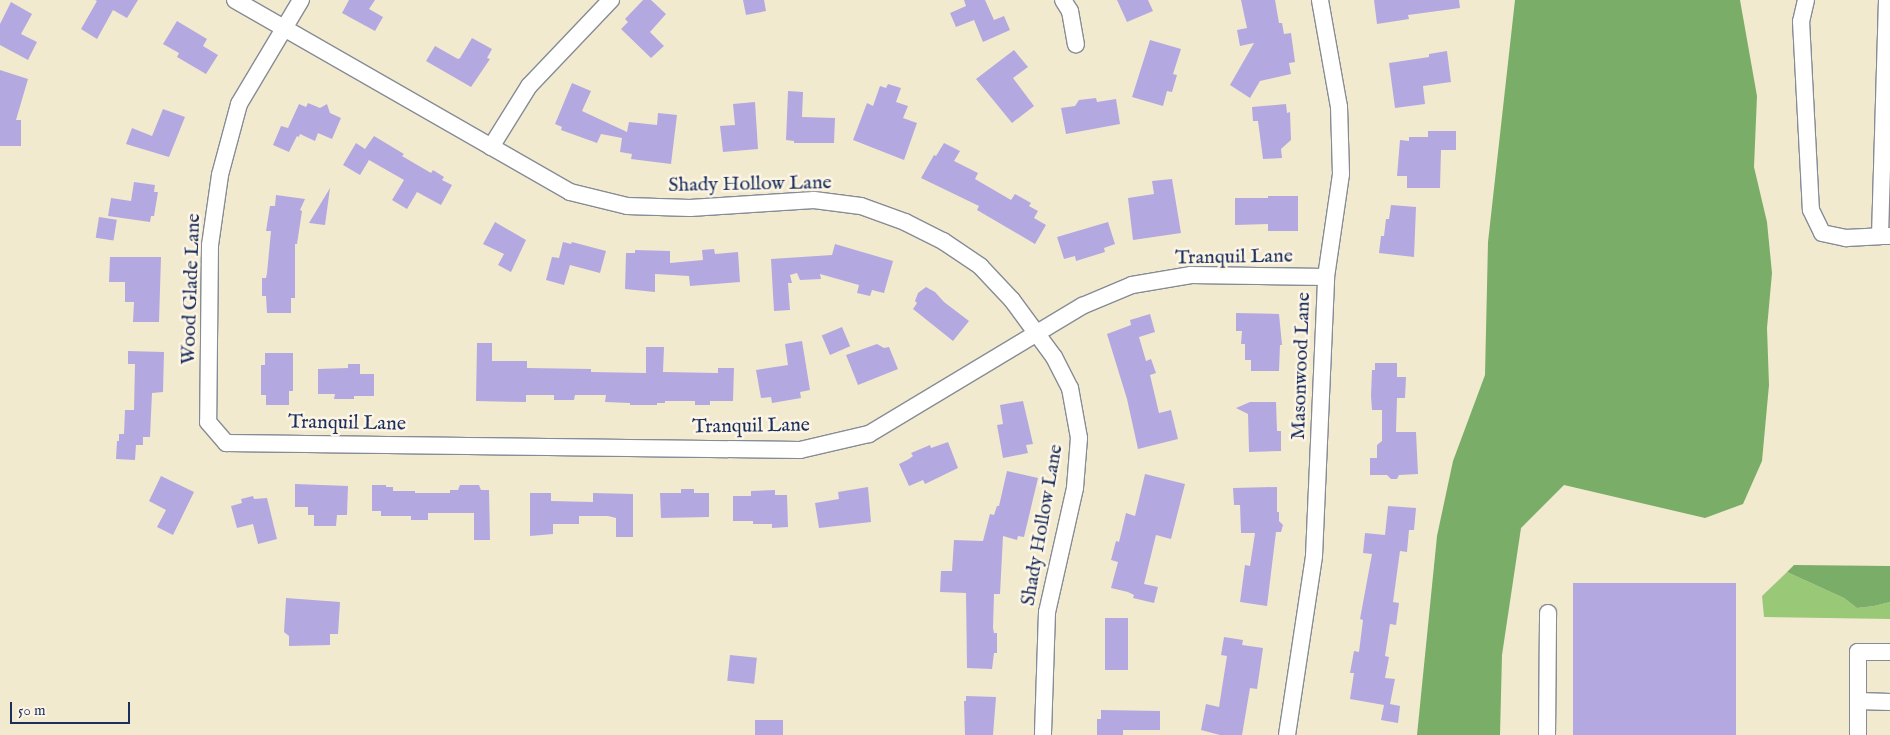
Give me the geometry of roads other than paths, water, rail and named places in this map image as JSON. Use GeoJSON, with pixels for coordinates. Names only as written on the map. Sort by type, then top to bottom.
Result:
{"type":"FeatureCollection","features":[{"type":"Feature","properties":{"kind":"street","name":"Shady Hollow Lane"},"geometry":{"type":"LineString","coordinates":[[235,0],[570,192],[627,206],[690,208],[750,202],[814,200],[861,206],[913,226],[943,241],[980,266],[1012,300],[1054,357],[1070,388],[1079,438],[1075,488],[1048,612],[1043,735]]}},
{"type":"Feature","properties":{"kind":"street","name":"Wood Glade Lane"},"geometry":{"type":"LineString","coordinates":[[226,443],[208,422],[210,245],[220,175],[239,104],[301,0]]}},
{"type":"Feature","properties":{"kind":"street"},"geometry":{"type":"LineString","coordinates":[[491,147],[529,86],[612,0]]}},
{"type":"Feature","properties":{"kind":"street"},"geometry":{"type":"LineString","coordinates":[[1063,0],[1070,11],[1076,44]]}},
{"type":"Feature","properties":{"kind":"street","name":"Masonwood Lane"},"geometry":{"type":"LineString","coordinates":[[1287,735],[1314,556],[1326,277],[1341,174],[1339,107],[1320,0]]}},
{"type":"Feature","properties":{"kind":"street"},"geometry":{"type":"LineString","coordinates":[[1806,0],[1802,21],[1811,210],[1822,233],[1846,238],[1885,236],[1888,7]]}},
{"type":"Feature","properties":{"kind":"street","name":"Tranquil Lane"},"geometry":{"type":"LineString","coordinates":[[226,443],[800,450],[869,434],[1036,332],[1082,306],[1132,285],[1191,275],[1326,277]]}},
{"type":"Feature","properties":{"kind":"street"},"geometry":{"type":"LineString","coordinates":[[1547,735],[1548,613]]}},
{"type":"Feature","properties":{"kind":"street"},"geometry":{"type":"LineString","coordinates":[[1858,735],[1858,652],[1890,652]]}},
{"type":"Feature","properties":{"kind":"street"},"geometry":{"type":"LineString","coordinates":[[1858,701],[1890,702]]}}]}
